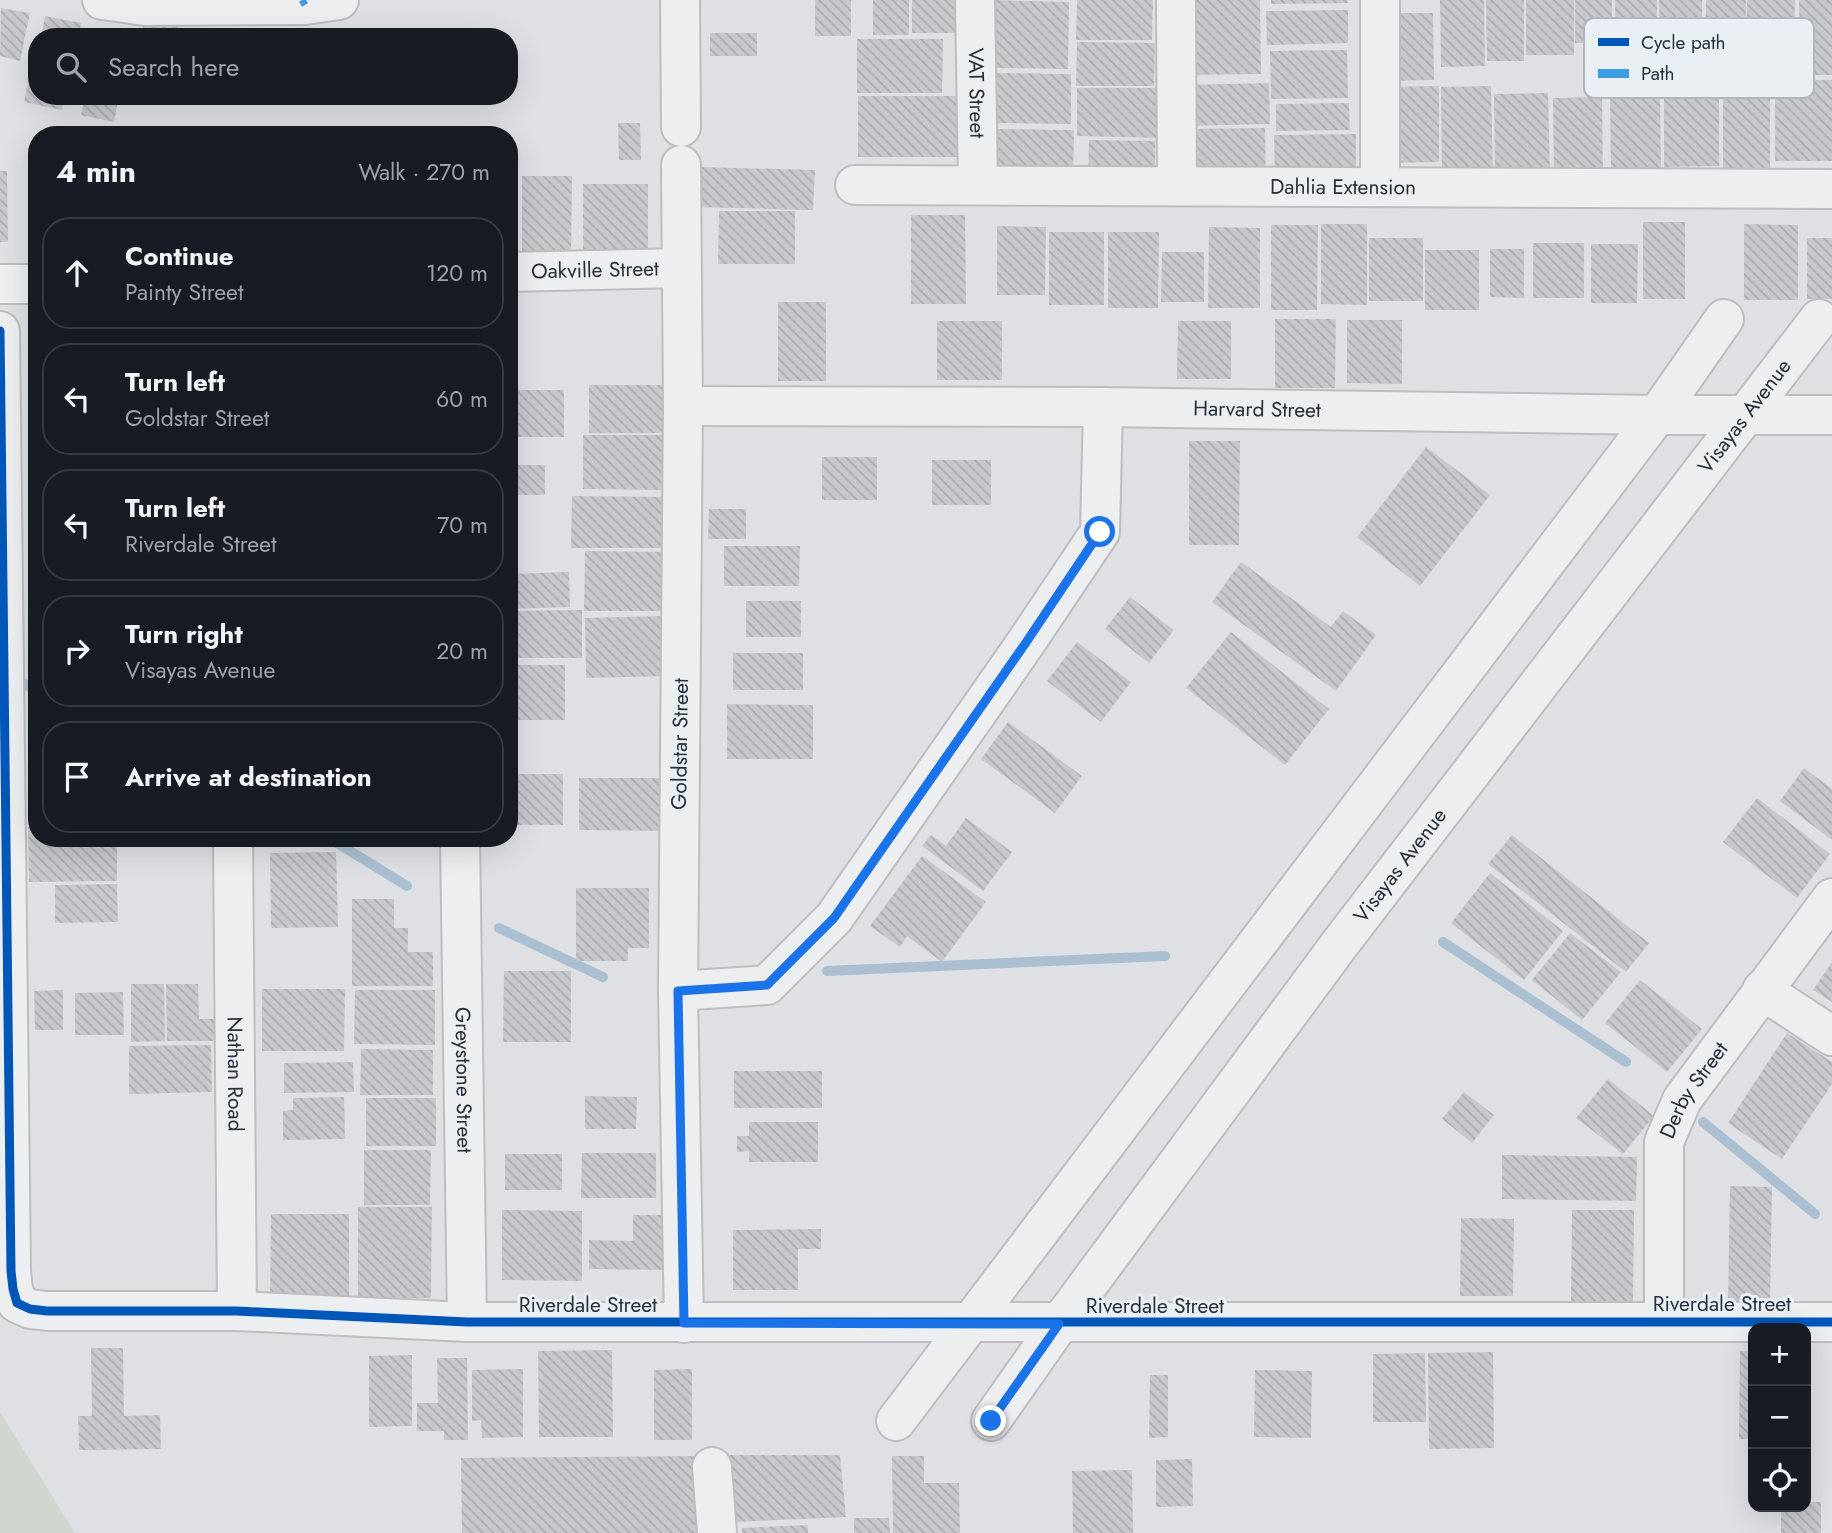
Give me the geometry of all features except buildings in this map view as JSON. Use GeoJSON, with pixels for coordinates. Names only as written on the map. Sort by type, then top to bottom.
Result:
{"type":"FeatureCollection","features":[{"type":"Feature","properties":{"kind":"street"},"geometry":{"type":"LineString","coordinates":[[102,0],[145,6],[305,5],[339,0]]}},
{"type":"Feature","properties":{"kind":"street"},"geometry":{"type":"LineString","coordinates":[[680,0],[681,127]]}},
{"type":"Feature","properties":{"kind":"street","name":"VAT Street"},"geometry":{"type":"LineString","coordinates":[[975,0],[978,185]]}},
{"type":"Feature","properties":{"kind":"street"},"geometry":{"type":"LineString","coordinates":[[1176,0],[1177,186]]}},
{"type":"Feature","properties":{"kind":"street"},"geometry":{"type":"LineString","coordinates":[[1380,0],[1380,186]]}},
{"type":"Feature","properties":{"kind":"street","name":"Goldstar Street"},"geometry":{"type":"LineString","coordinates":[[681,165],[683,406],[678,991],[684,1323]]}},
{"type":"Feature","properties":{"kind":"street","name":"Dahlia Extension"},"geometry":{"type":"LineString","coordinates":[[855,186],[1832,189]]}},
{"type":"Feature","properties":{"kind":"street","name":"Oakville Street"},"geometry":{"type":"LineString","coordinates":[[518,272],[681,268]]}},
{"type":"Feature","properties":{"kind":"street"},"geometry":{"type":"LineString","coordinates":[[0,284],[28,284]]}},
{"type":"Feature","properties":{"kind":"street","name":"Visayas Avenue"},"geometry":{"type":"LineString","coordinates":[[991,1421],[1059,1324],[1339,945],[1819,319]]}},
{"type":"Feature","properties":{"kind":"street"},"geometry":{"type":"LineString","coordinates":[[896,1421],[1657,415],[1724,320]]}},
{"type":"Feature","properties":{"kind":"street","name":"Riverdale Street"},"geometry":{"type":"LineString","coordinates":[[0,331],[11,1271],[17,1303],[30,1309],[47,1311],[237,1311],[467,1322],[1832,1322]]}},
{"type":"Feature","properties":{"kind":"street","name":"Harvard Street"},"geometry":{"type":"LineString","coordinates":[[683,406],[1103,407],[1832,415]]}},
{"type":"Feature","properties":{"kind":"street"},"geometry":{"type":"LineString","coordinates":[[678,991],[767,985],[834,918],[1100,532],[1103,407]]}},
{"type":"Feature","properties":{"kind":"street","name":"Nathan Road"},"geometry":{"type":"LineString","coordinates":[[233,847],[237,1311]]}},
{"type":"Feature","properties":{"kind":"street","name":"Greystone Street"},"geometry":{"type":"LineString","coordinates":[[460,847],[467,1322]]}},
{"type":"Feature","properties":{"kind":"street","name":"Derby Street"},"geometry":{"type":"LineString","coordinates":[[1664,1322],[1664,1142],[1682,1100],[1832,898]]}},
{"type":"Feature","properties":{"kind":"street"},"geometry":{"type":"LineString","coordinates":[[1762,990],[1832,1036]]}},
{"type":"Feature","properties":{"kind":"street"},"geometry":{"type":"LineString","coordinates":[[712,1467],[717,1533]]}},
{"type":"Feature","properties":{"kind":"shaded area"},"geometry":{"type":"Polygon","coordinates":[[[0,1412],[75,1533],[0,1533],[0,1412]]]}},
{"type":"Feature","properties":{"kind":"waterway"},"geometry":{"type":"LineString","coordinates":[[22,683],[28,686]]}},
{"type":"Feature","properties":{"kind":"waterway"},"geometry":{"type":"LineString","coordinates":[[344,847],[407,886]]}},
{"type":"Feature","properties":{"kind":"waterway"},"geometry":{"type":"LineString","coordinates":[[499,928],[603,977]]}},
{"type":"Feature","properties":{"kind":"waterway"},"geometry":{"type":"LineString","coordinates":[[1443,942],[1626,1062]]}},
{"type":"Feature","properties":{"kind":"waterway"},"geometry":{"type":"LineString","coordinates":[[827,971],[1165,956]]}},
{"type":"Feature","properties":{"kind":"waterway"},"geometry":{"type":"LineString","coordinates":[[1703,1122],[1815,1214]]}},
{"type":"Feature","properties":{"kind":"marked path"},"geometry":{"type":"LineString","coordinates":[[302,0],[305,5]]}},
{"type":"Feature","properties":{"kind":"cycle path"},"geometry":{"type":"LineString","coordinates":[[0,331],[11,1271],[17,1303],[30,1309],[47,1311],[237,1311],[467,1322],[1832,1322]]}},
{"type":"Feature","properties":{"kind":"route"},"geometry":{"type":"LineString","coordinates":[[991,1421],[1059,1324],[684,1323],[678,991],[767,985],[834,918],[1100,532]]}}]}
